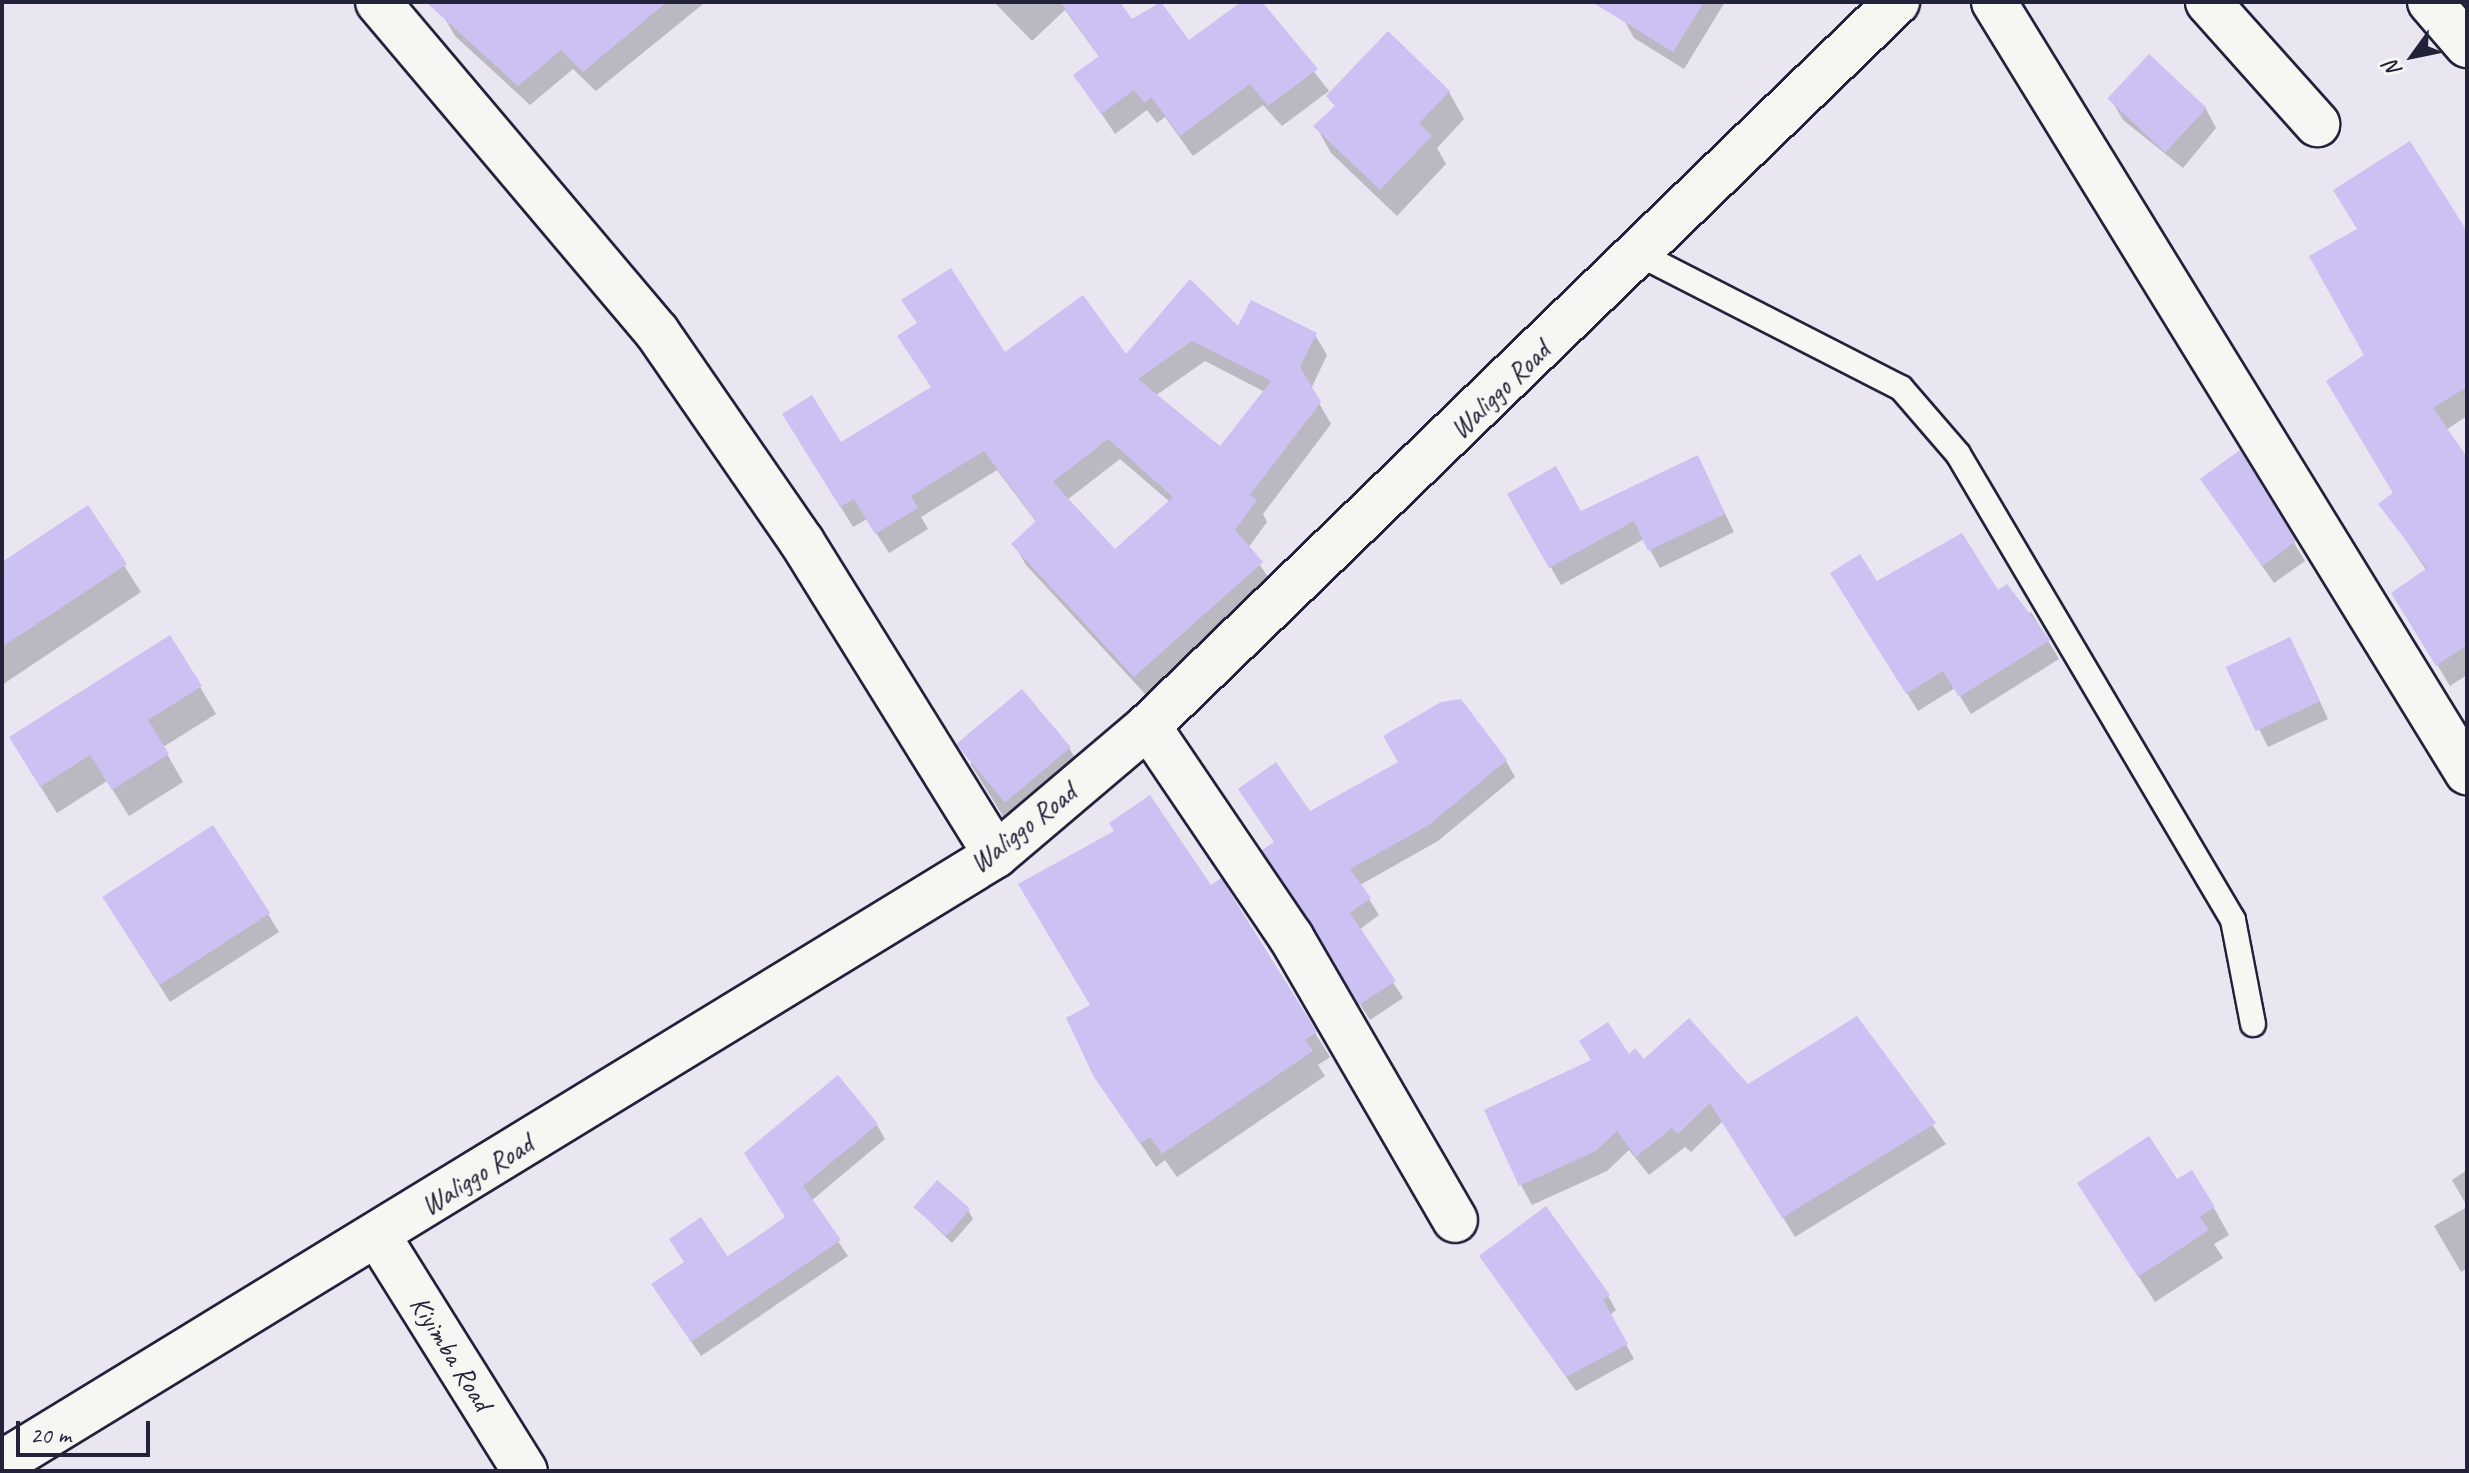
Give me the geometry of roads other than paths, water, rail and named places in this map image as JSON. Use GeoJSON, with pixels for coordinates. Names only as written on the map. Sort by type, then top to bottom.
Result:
{"type":"FeatureCollection","features":[{"type":"Feature","properties":{"kind":"street"},"geometry":{"type":"LineString","coordinates":[[378,2],[657,332],[802,542],[996,855]]}},
{"type":"Feature","properties":{"kind":"street","name":"Waliggo Road"},"geometry":{"type":"LineString","coordinates":[[2,1463],[378,1236],[996,855],[1148,726],[1641,255],[1897,2]]}},
{"type":"Feature","properties":{"kind":"street"},"geometry":{"type":"LineString","coordinates":[[1994,2],[2467,772]]}},
{"type":"Feature","properties":{"kind":"street"},"geometry":{"type":"LineString","coordinates":[[2208,2],[2317,124]]}},
{"type":"Feature","properties":{"kind":"street"},"geometry":{"type":"LineString","coordinates":[[2430,2],[2467,45]]}},
{"type":"Feature","properties":{"kind":"street"},"geometry":{"type":"LineString","coordinates":[[1148,726],[1291,937],[1455,1220]]}},
{"type":"Feature","properties":{"kind":"street","name":"Kiyimba Road"},"geometry":{"type":"LineString","coordinates":[[378,1236],[525,1471]]}},
{"type":"Feature","properties":{"kind":"lane"},"geometry":{"type":"LineString","coordinates":[[1641,255],[1901,388],[1958,454],[2233,920],[2253,1024]]}}]}
